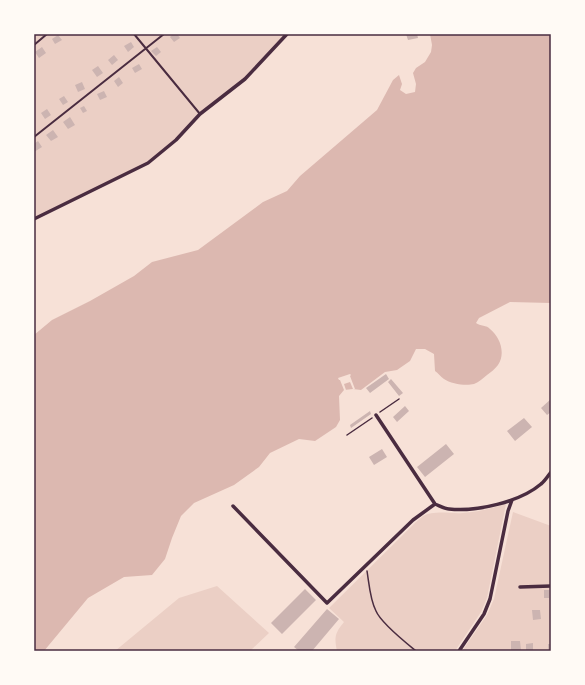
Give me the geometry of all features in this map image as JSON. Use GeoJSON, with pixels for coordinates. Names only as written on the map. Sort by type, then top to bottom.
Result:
{"type":"FeatureCollection","features":[{"type":"Feature","properties":{"kind":"street"},"geometry":{"type":"LineString","coordinates":[[34,219],[148,163],[176,140],[200,114],[245,78],[287,34]]}},
{"type":"Feature","properties":{"kind":"street"},"geometry":{"type":"LineString","coordinates":[[376,415],[435,504],[448,509],[463,510],[479,508],[512,500],[529,492],[541,484],[551,472]]}},
{"type":"Feature","properties":{"kind":"street"},"geometry":{"type":"LineString","coordinates":[[459,651],[484,614],[490,599],[508,511],[512,500]]}},
{"type":"Feature","properties":{"kind":"street"},"geometry":{"type":"LineString","coordinates":[[233,506],[327,603],[413,520],[435,504]]}},
{"type":"Feature","properties":{"kind":"street"},"geometry":{"type":"LineString","coordinates":[[520,587],[551,586]]}},
{"type":"Feature","properties":{"kind":"lane"},"geometry":{"type":"LineString","coordinates":[[34,45],[47,34]]}},
{"type":"Feature","properties":{"kind":"lane"},"geometry":{"type":"LineString","coordinates":[[134,34],[200,114]]}},
{"type":"Feature","properties":{"kind":"lane"},"geometry":{"type":"LineString","coordinates":[[34,137],[164,34]]}},
{"type":"Feature","properties":{"kind":"path"},"geometry":{"type":"LineString","coordinates":[[366,565],[376,612],[382,620],[416,651]]}},
{"type":"Feature","properties":{"kind":"shaded area"},"geometry":{"type":"Polygon","coordinates":[[[34,34],[287,34],[245,79],[200,114],[176,140],[148,163],[34,219],[34,34]]]}},
{"type":"Feature","properties":{"kind":"shaded area"},"geometry":{"type":"Polygon","coordinates":[[[430,34],[551,34],[551,303],[510,302],[479,318],[476,323],[489,328],[497,336],[501,346],[502,355],[496,368],[474,384],[459,384],[444,379],[435,371],[434,354],[425,349],[416,349],[410,361],[397,370],[385,372],[361,390],[344,390],[339,396],[340,420],[336,427],[315,441],[299,439],[270,453],[259,467],[234,485],[194,503],[181,516],[165,559],[152,575],[124,577],[88,598],[44,651],[34,651],[34,335],[52,320],[90,301],[134,276],[152,262],[198,250],[263,202],[287,191],[300,176],[377,110],[393,80],[399,75],[402,84],[400,90],[406,94],[415,92],[416,84],[413,73],[416,68],[425,62],[431,52],[432,45],[430,34]]]}},
{"type":"Feature","properties":{"kind":"shaded area"},"geometry":{"type":"Polygon","coordinates":[[[506,504],[487,598],[481,612],[455,651],[337,651],[336,635],[344,622],[329,608],[417,521],[423,516],[432,513],[469,512],[485,510],[506,504]]]}},
{"type":"Feature","properties":{"kind":"shaded area"},"geometry":{"type":"Polygon","coordinates":[[[513,512],[551,526],[551,651],[462,651],[487,615],[494,599],[513,512]]]}},
{"type":"Feature","properties":{"kind":"shaded area"},"geometry":{"type":"Polygon","coordinates":[[[217,586],[269,633],[250,651],[115,651],[179,598],[217,586]]]}},
{"type":"Feature","properties":{"kind":"pier"},"geometry":{"type":"Polygon","coordinates":[[[350,374],[355,389],[353,389],[350,382],[344,384],[346,390],[344,390],[338,378],[350,374]]]}},
{"type":"Feature","properties":{"kind":"building"},"geometry":{"type":"Polygon","coordinates":[[[173,34],[177,34],[180,38],[174,42],[170,37],[173,34]]]}},
{"type":"Feature","properties":{"kind":"building"},"geometry":{"type":"Polygon","coordinates":[[[406,34],[417,34],[418,38],[408,40],[406,34]]]}},
{"type":"Feature","properties":{"kind":"building"},"geometry":{"type":"Polygon","coordinates":[[[58,35],[62,40],[55,44],[52,39],[58,35]]]}},
{"type":"Feature","properties":{"kind":"building"},"geometry":{"type":"Polygon","coordinates":[[[131,42],[134,47],[128,52],[124,46],[131,42]]]}},
{"type":"Feature","properties":{"kind":"building"},"geometry":{"type":"Polygon","coordinates":[[[42,47],[46,53],[39,58],[35,52],[42,47]]]}},
{"type":"Feature","properties":{"kind":"building"},"geometry":{"type":"Polygon","coordinates":[[[157,47],[161,52],[156,56],[151,51],[157,47]]]}},
{"type":"Feature","properties":{"kind":"building"},"geometry":{"type":"Polygon","coordinates":[[[114,55],[118,60],[112,65],[108,60],[114,55]]]}},
{"type":"Feature","properties":{"kind":"building"},"geometry":{"type":"Polygon","coordinates":[[[139,64],[142,69],[135,73],[132,68],[139,64]]]}},
{"type":"Feature","properties":{"kind":"building"},"geometry":{"type":"Polygon","coordinates":[[[98,66],[103,73],[97,77],[92,70],[98,66]]]}},
{"type":"Feature","properties":{"kind":"building"},"geometry":{"type":"Polygon","coordinates":[[[119,77],[123,83],[118,87],[114,81],[119,77]]]}},
{"type":"Feature","properties":{"kind":"building"},"geometry":{"type":"Polygon","coordinates":[[[82,82],[85,89],[78,92],[75,85],[82,82]]]}},
{"type":"Feature","properties":{"kind":"building"},"geometry":{"type":"Polygon","coordinates":[[[104,91],[107,97],[100,100],[97,94],[104,91]]]}},
{"type":"Feature","properties":{"kind":"building"},"geometry":{"type":"Polygon","coordinates":[[[64,96],[68,102],[63,105],[59,99],[64,96]]]}},
{"type":"Feature","properties":{"kind":"building"},"geometry":{"type":"Polygon","coordinates":[[[84,106],[87,111],[83,113],[80,108],[84,106]]]}},
{"type":"Feature","properties":{"kind":"building"},"geometry":{"type":"Polygon","coordinates":[[[47,109],[51,115],[45,119],[41,113],[47,109]]]}},
{"type":"Feature","properties":{"kind":"building"},"geometry":{"type":"Polygon","coordinates":[[[70,117],[75,125],[68,129],[63,122],[70,117]]]}},
{"type":"Feature","properties":{"kind":"building"},"geometry":{"type":"Polygon","coordinates":[[[53,130],[58,137],[51,141],[46,135],[53,130]]]}},
{"type":"Feature","properties":{"kind":"building"},"geometry":{"type":"Polygon","coordinates":[[[38,141],[42,147],[34,152],[34,144],[38,141]]]}},
{"type":"Feature","properties":{"kind":"building"},"geometry":{"type":"Polygon","coordinates":[[[386,374],[389,379],[370,393],[366,388],[386,374]]]}},
{"type":"Feature","properties":{"kind":"building"},"geometry":{"type":"Polygon","coordinates":[[[391,379],[403,393],[399,396],[388,382],[391,379]]]}},
{"type":"Feature","properties":{"kind":"building"},"geometry":{"type":"Polygon","coordinates":[[[551,399],[551,412],[547,415],[541,408],[551,399]]]}},
{"type":"Feature","properties":{"kind":"building"},"geometry":{"type":"Polygon","coordinates":[[[405,406],[409,411],[397,422],[393,417],[405,406]]]}},
{"type":"Feature","properties":{"kind":"building"},"geometry":{"type":"Polygon","coordinates":[[[370,411],[371,414],[351,428],[350,425],[370,411]]]}},
{"type":"Feature","properties":{"kind":"building"},"geometry":{"type":"Polygon","coordinates":[[[524,418],[532,427],[515,441],[507,431],[524,418]]]}},
{"type":"Feature","properties":{"kind":"building"},"geometry":{"type":"Polygon","coordinates":[[[446,444],[454,454],[425,477],[417,467],[446,444]]]}},
{"type":"Feature","properties":{"kind":"building"},"geometry":{"type":"Polygon","coordinates":[[[382,449],[387,457],[374,465],[369,457],[382,449]]]}},
{"type":"Feature","properties":{"kind":"building"},"geometry":{"type":"Polygon","coordinates":[[[305,589],[316,600],[282,634],[271,623],[305,589]]]}},
{"type":"Feature","properties":{"kind":"building"},"geometry":{"type":"Polygon","coordinates":[[[544,590],[549,590],[549,598],[544,598],[544,590]]]}},
{"type":"Feature","properties":{"kind":"building"},"geometry":{"type":"Polygon","coordinates":[[[327,609],[339,619],[312,651],[299,651],[294,647],[327,609]]]}},
{"type":"Feature","properties":{"kind":"building"},"geometry":{"type":"Polygon","coordinates":[[[532,610],[540,610],[541,619],[533,620],[532,610]]]}},
{"type":"Feature","properties":{"kind":"building"},"geometry":{"type":"Polygon","coordinates":[[[511,641],[520,641],[521,650],[511,650],[511,641]]]}},
{"type":"Feature","properties":{"kind":"building"},"geometry":{"type":"Polygon","coordinates":[[[533,643],[533,650],[526,651],[526,644],[533,643]]]}},
{"type":"Feature","properties":{"kind":"building"},"geometry":{"type":"Polygon","coordinates":[[[548,644],[551,644],[551,651],[548,651],[548,644]]]}}]}
